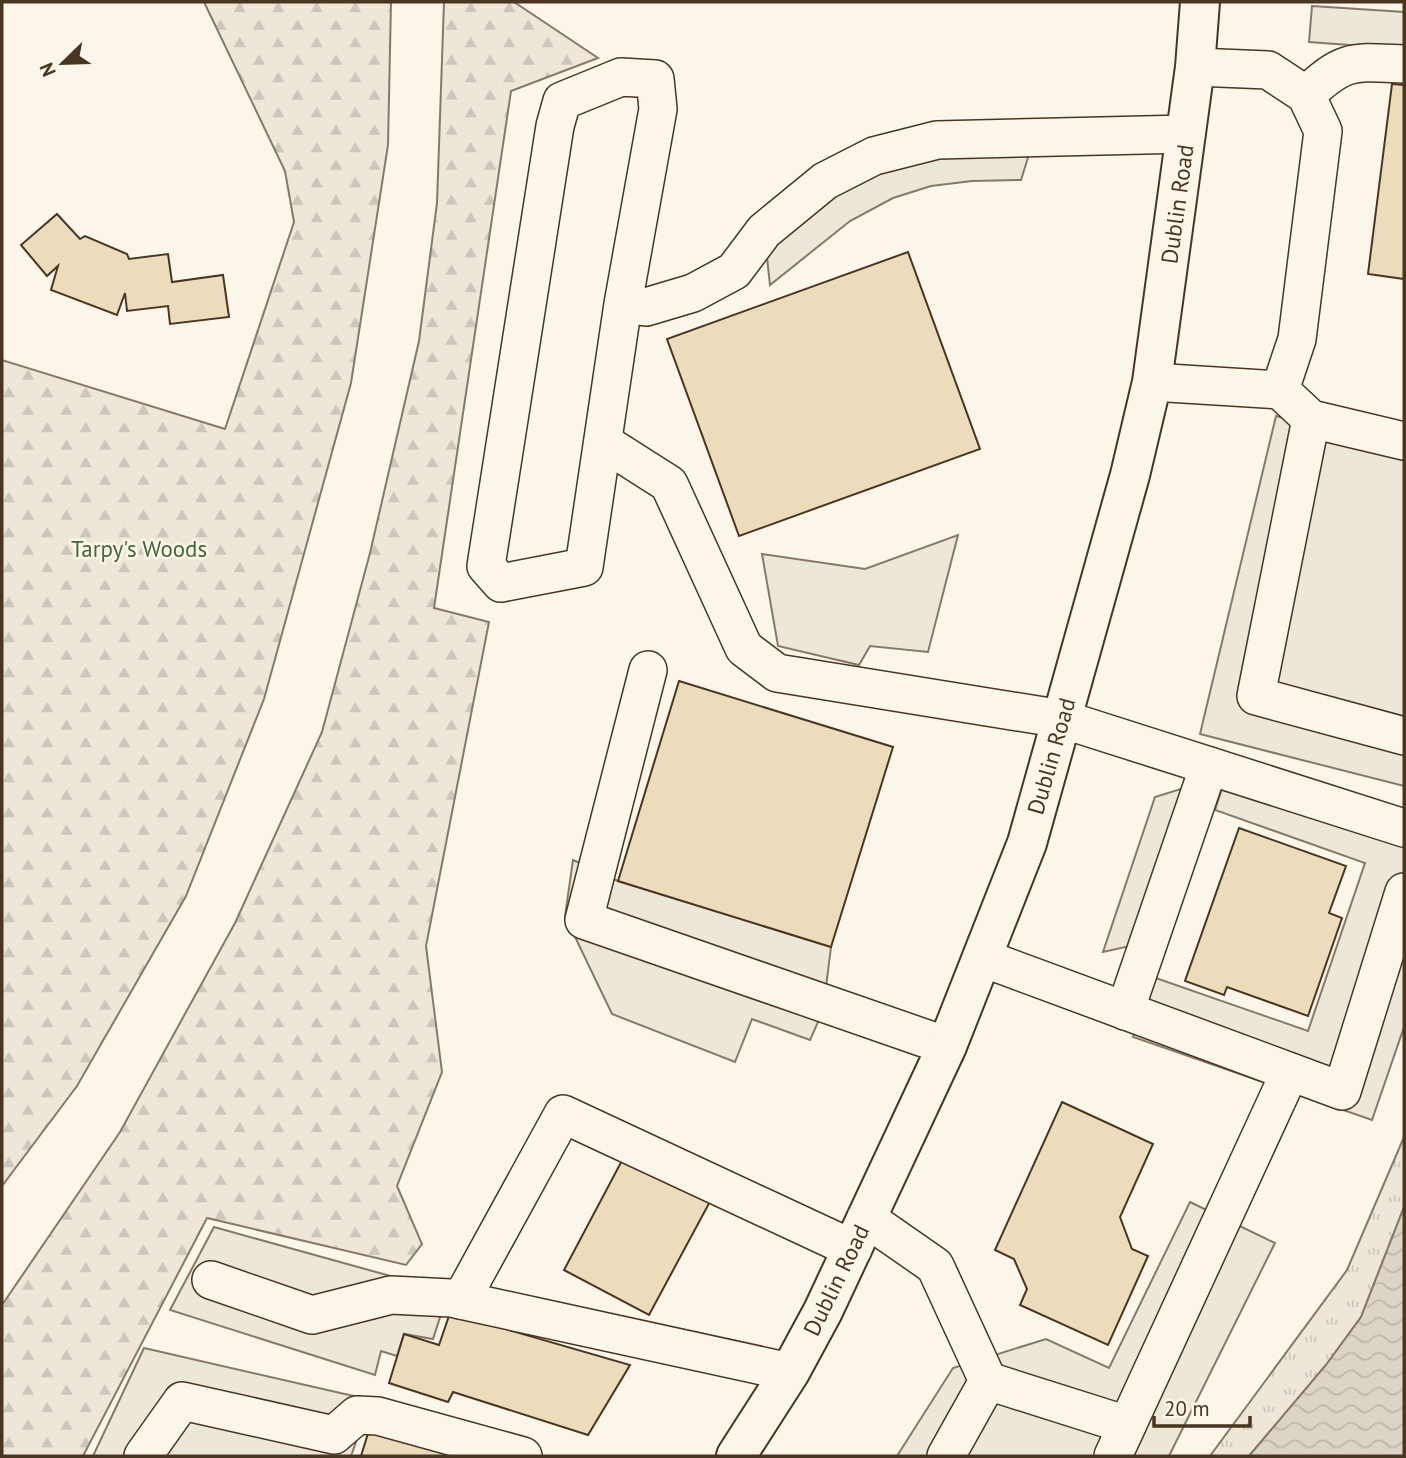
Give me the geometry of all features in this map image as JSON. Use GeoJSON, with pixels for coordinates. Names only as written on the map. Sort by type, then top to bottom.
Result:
{"type":"FeatureCollection","features":[{"type":"Feature","properties":{"kind":"main road","name":"Dublin Road"},"geometry":{"type":"LineString","coordinates":[[736,1456],[790,1372],[860,1233],[947,1046],[1027,843],[1130,475],[1152,382],[1195,67],[1200,2]]}},
{"type":"Feature","properties":{"kind":"lane"},"geometry":{"type":"LineString","coordinates":[[1306,95],[1331,72],[1355,62],[1404,64]]}},
{"type":"Feature","properties":{"kind":"lane"},"geometry":{"type":"LineString","coordinates":[[1195,67],[1268,70],[1306,95],[1323,131],[1297,339],[1280,390]]}},
{"type":"Feature","properties":{"kind":"lane"},"geometry":{"type":"LineString","coordinates":[[621,77],[655,79],[658,109],[623,304],[584,567],[501,583],[486,566],[553,139],[562,101],[621,77]]}},
{"type":"Feature","properties":{"kind":"lane"},"geometry":{"type":"LineString","coordinates":[[623,304],[646,307],[693,293],[734,271],[764,230],[825,181],[874,156],[937,139],[1186,134]]}},
{"type":"Feature","properties":{"kind":"lane"},"geometry":{"type":"LineString","coordinates":[[1152,382],[1280,390],[1311,419],[1404,441]]}},
{"type":"Feature","properties":{"kind":"lane"},"geometry":{"type":"LineString","coordinates":[[1311,419],[1256,696],[1404,736]]}},
{"type":"Feature","properties":{"kind":"lane"},"geometry":{"type":"LineString","coordinates":[[603,442],[669,484],[744,648],[777,673],[1062,719],[1404,828]]}},
{"type":"Feature","properties":{"kind":"lane"},"geometry":{"type":"LineString","coordinates":[[648,670],[584,920],[947,1046]]}},
{"type":"Feature","properties":{"kind":"lane"},"geometry":{"type":"LineString","coordinates":[[1125,1011],[1209,766]]}},
{"type":"Feature","properties":{"kind":"lane"},"geometry":{"type":"LineString","coordinates":[[983,958],[1342,1091],[1404,892]]}},
{"type":"Feature","properties":{"kind":"lane"},"geometry":{"type":"LineString","coordinates":[[461,1300],[563,1114],[860,1233],[935,1266],[988,1381],[1120,1441],[1290,1072]]}},
{"type":"Feature","properties":{"kind":"lane"},"geometry":{"type":"LineString","coordinates":[[211,1280],[312,1315],[391,1295],[461,1300],[790,1372]]}},
{"type":"Feature","properties":{"kind":"lane"},"geometry":{"type":"LineString","coordinates":[[946,1456],[988,1381]]}},
{"type":"Feature","properties":{"kind":"lane"},"geometry":{"type":"LineString","coordinates":[[143,1456],[182,1401],[330,1446],[357,1415],[378,1416],[523,1456]]}},
{"type":"Feature","properties":{"kind":"green space","name":"Tarpy's Woods"},"geometry":{"type":"Polygon","coordinates":[[[204,2],[391,2],[388,145],[351,383],[264,699],[186,896],[77,1086],[2,1186],[2,360],[225,429],[294,222],[285,171],[204,2]]]}},
{"type":"Feature","properties":{"kind":"green space"},"geometry":{"type":"Polygon","coordinates":[[[444,2],[514,2],[598,58],[511,91],[434,608],[489,622],[426,946],[442,1072],[397,1186],[422,1244],[406,1265],[207,1218],[83,1456],[2,1456],[2,1305],[120,1132],[235,923],[322,732],[370,553],[419,341],[437,203],[444,2]]]}},
{"type":"Feature","properties":{"kind":"green space"},"geometry":{"type":"Polygon","coordinates":[[[1404,1137],[1404,1207],[1361,1317],[1326,1365],[1249,1456],[1210,1456],[1347,1270],[1404,1137]]]}},
{"type":"Feature","properties":{"kind":"shaded area"},"geometry":{"type":"Polygon","coordinates":[[[1312,6],[1404,12],[1404,49],[1309,42],[1312,6]]]}},
{"type":"Feature","properties":{"kind":"shaded area"},"geometry":{"type":"Polygon","coordinates":[[[1030,151],[1021,180],[972,181],[931,186],[893,198],[850,221],[770,285],[766,248],[866,172],[928,154],[1030,151]]]}},
{"type":"Feature","properties":{"kind":"shaded area"},"geometry":{"type":"Polygon","coordinates":[[[1276,416],[1404,450],[1404,786],[1200,734],[1276,416]]]}},
{"type":"Feature","properties":{"kind":"shaded area"},"geometry":{"type":"Polygon","coordinates":[[[958,535],[928,652],[870,646],[859,665],[778,646],[762,554],[865,569],[958,535]]]}},
{"type":"Feature","properties":{"kind":"shaded area"},"geometry":{"type":"Polygon","coordinates":[[[1232,758],[1404,818],[1404,1027],[1372,1120],[1133,1037],[1153,977],[1308,1031],[1365,863],[1215,810],[1232,758]]]}},
{"type":"Feature","properties":{"kind":"shaded area"},"geometry":{"type":"Polygon","coordinates":[[[1184,788],[1135,945],[1103,952],[1155,797],[1184,788]]]}},
{"type":"Feature","properties":{"kind":"shaded area"},"geometry":{"type":"Polygon","coordinates":[[[573,860],[618,881],[831,947],[823,1011],[810,1040],[752,1019],[735,1062],[612,1014],[565,916],[573,860]]]}},
{"type":"Feature","properties":{"kind":"shaded area"},"geometry":{"type":"Polygon","coordinates":[[[1190,1202],[1275,1243],[1169,1456],[897,1456],[953,1368],[1046,1339],[1109,1368],[1190,1202]]]}},
{"type":"Feature","properties":{"kind":"shaded area"},"geometry":{"type":"Polygon","coordinates":[[[214,1227],[394,1277],[443,1308],[433,1339],[404,1334],[397,1356],[381,1351],[375,1375],[170,1310],[214,1227]]]}},
{"type":"Feature","properties":{"kind":"shaded area"},"geometry":{"type":"Polygon","coordinates":[[[144,1348],[371,1400],[351,1456],[93,1456],[144,1348]]]}},
{"type":"Feature","properties":{"kind":"water"},"geometry":{"type":"Polygon","coordinates":[[[1404,1207],[1404,1456],[1249,1456],[1326,1365],[1361,1317],[1404,1207]]]}},
{"type":"Feature","properties":{"kind":"building"},"geometry":{"type":"Polygon","coordinates":[[[1392,84],[1404,85],[1404,279],[1368,274],[1392,84]]]}},
{"type":"Feature","properties":{"kind":"building"},"geometry":{"type":"Polygon","coordinates":[[[57,214],[80,239],[85,236],[127,254],[129,259],[168,254],[172,282],[223,275],[229,317],[170,324],[168,306],[127,311],[125,293],[117,315],[51,290],[58,266],[47,276],[21,245],[57,214]]]}},
{"type":"Feature","properties":{"kind":"building"},"geometry":{"type":"Polygon","coordinates":[[[908,252],[980,449],[739,536],[667,339],[908,252]]]}},
{"type":"Feature","properties":{"kind":"building"},"geometry":{"type":"Polygon","coordinates":[[[679,681],[893,747],[831,947],[618,881],[679,681]]]}},
{"type":"Feature","properties":{"kind":"building"},"geometry":{"type":"Polygon","coordinates":[[[1239,828],[1346,866],[1329,913],[1342,918],[1308,1016],[1227,987],[1224,995],[1185,981],[1239,828]]]}},
{"type":"Feature","properties":{"kind":"building"},"geometry":{"type":"Polygon","coordinates":[[[1062,1102],[1153,1144],[1120,1217],[1132,1249],[1148,1256],[1108,1345],[1020,1305],[1027,1289],[1014,1259],[995,1250],[1062,1102]]]}},
{"type":"Feature","properties":{"kind":"building"},"geometry":{"type":"Polygon","coordinates":[[[627,1151],[713,1196],[649,1315],[564,1270],[627,1151]]]}},
{"type":"Feature","properties":{"kind":"building"},"geometry":{"type":"Polygon","coordinates":[[[450,1313],[630,1365],[588,1435],[453,1392],[448,1402],[389,1383],[404,1334],[439,1345],[450,1313]]]}},
{"type":"Feature","properties":{"kind":"building"},"geometry":{"type":"Polygon","coordinates":[[[370,1427],[456,1456],[361,1456],[370,1427]]]}}]}
